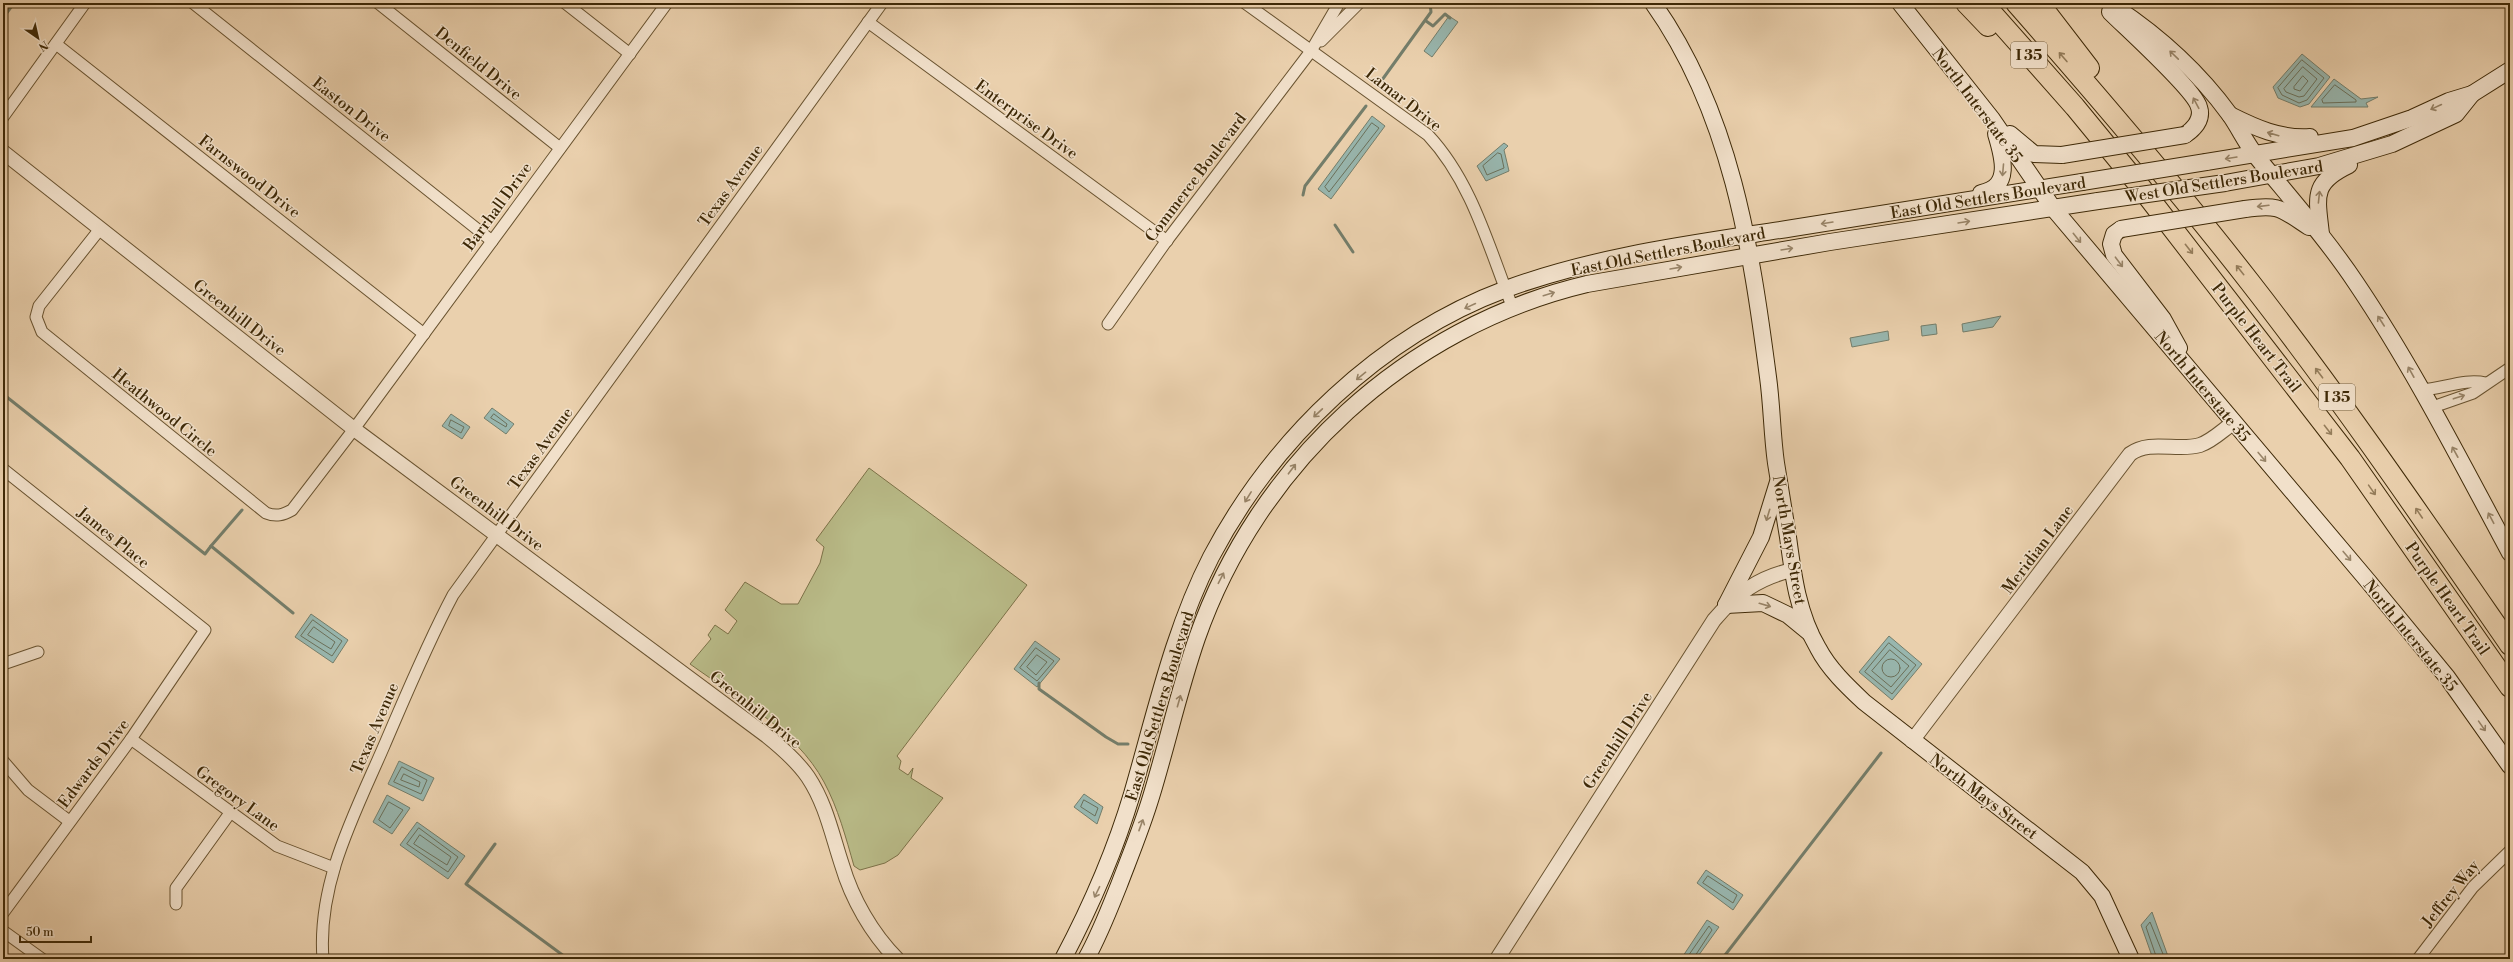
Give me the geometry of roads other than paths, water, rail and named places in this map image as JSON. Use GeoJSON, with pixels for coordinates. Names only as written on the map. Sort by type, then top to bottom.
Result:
{"type":"FeatureCollection","features":[{"type":"Feature","properties":{"kind":"highway"},"geometry":{"type":"LineString","coordinates":[[1966,3],[2016,56],[2103,158],[2139,185]]}},
{"type":"Feature","properties":{"kind":"highway","name":"Purple Heart Trail"},"geometry":{"type":"LineString","coordinates":[[1983,3],[2075,107],[2139,185],[2350,458],[2510,687]]}},
{"type":"Feature","properties":{"kind":"highway","name":"Purple Heart Trail"},"geometry":{"type":"LineString","coordinates":[[2016,3],[2107,108],[2226,253],[2337,398],[2510,645]]}},
{"type":"Feature","properties":{"kind":"highway"},"geometry":{"type":"LineString","coordinates":[[2039,3],[2120,106],[2226,253]]}},
{"type":"Feature","properties":{"kind":"highway"},"geometry":{"type":"LineString","coordinates":[[2441,545],[2510,633]]}},
{"type":"Feature","properties":{"kind":"main road","name":"North Mays Street"},"geometry":{"type":"LineString","coordinates":[[1653,3],[1688,61],[1709,105],[1731,169],[1746,236],[1768,378],[1779,478],[1793,570],[1800,607],[1818,649],[1843,682],[1912,741],[2082,872],[2102,896],[2131,959]]}},
{"type":"Feature","properties":{"kind":"main road","name":"North Interstate 35"},"geometry":{"type":"LineString","coordinates":[[1900,3],[1992,119],[2053,208],[2447,677],[2510,766]]}},
{"type":"Feature","properties":{"kind":"main road"},"geometry":{"type":"LineString","coordinates":[[1992,119],[2034,154],[2040,156],[2062,155],[2185,135],[2195,128],[2200,117],[2199,106],[2177,79],[2100,3]]}},
{"type":"Feature","properties":{"kind":"main road"},"geometry":{"type":"LineString","coordinates":[[2109,3],[2162,42],[2229,114],[2255,154],[2321,236],[2355,282],[2398,347],[2510,552]]}},
{"type":"Feature","properties":{"kind":"main road","name":"West Old Settlers Boulevard"},"geometry":{"type":"LineString","coordinates":[[2353,138],[2412,118],[2448,101],[2472,94],[2510,70]]}},
{"type":"Feature","properties":{"kind":"main road","name":"West Old Settlers Boulevard"},"geometry":{"type":"LineString","coordinates":[[2053,208],[2274,176],[2319,166],[2392,144],[2456,114],[2472,94]]}},
{"type":"Feature","properties":{"kind":"main road"},"geometry":{"type":"LineString","coordinates":[[2229,114],[2263,131],[2292,138],[2319,136],[2353,138]]}},
{"type":"Feature","properties":{"kind":"main road"},"geometry":{"type":"LineString","coordinates":[[1934,206],[1963,196],[1988,192],[1998,185],[2003,177],[2004,158],[1992,119]]}},
{"type":"Feature","properties":{"kind":"main road","name":"East Old Settlers Boulevard"},"geometry":{"type":"LineString","coordinates":[[1064,959],[1100,885],[1111,856],[1131,797],[1179,635],[1212,557],[1255,486],[1310,421],[1339,393],[1395,348],[1449,316],[1505,289],[1579,266],[1746,236],[2353,138]]}},
{"type":"Feature","properties":{"kind":"main road"},"geometry":{"type":"LineString","coordinates":[[2321,236],[2318,206],[2319,190],[2323,181],[2331,173],[2392,144]]}},
{"type":"Feature","properties":{"kind":"main road"},"geometry":{"type":"LineString","coordinates":[[2201,385],[2163,319],[2114,255],[2111,244],[2114,234],[2121,229],[2269,205],[2279,207],[2321,236]]}},
{"type":"Feature","properties":{"kind":"main road","name":"East Old Settlers Boulevard"},"geometry":{"type":"LineString","coordinates":[[1086,959],[1110,906],[1150,800],[1196,641],[1213,595],[1256,517],[1312,446],[1370,391],[1439,343],[1512,306],[1550,293],[1587,284],[1749,256],[2053,208]]}},
{"type":"Feature","properties":{"kind":"main road"},"geometry":{"type":"LineString","coordinates":[[1726,605],[1761,537],[1779,478]]}},
{"type":"Feature","properties":{"kind":"main road"},"geometry":{"type":"LineString","coordinates":[[1726,605],[1763,603],[1788,615],[1811,634]]}},
{"type":"Feature","properties":{"kind":"street"},"geometry":{"type":"LineString","coordinates":[[3,117],[86,3]]}},
{"type":"Feature","properties":{"kind":"street","name":"Easton Drive"},"geometry":{"type":"LineString","coordinates":[[193,3],[492,240]]}},
{"type":"Feature","properties":{"kind":"street","name":"Denfield Drive"},"geometry":{"type":"LineString","coordinates":[[378,3],[560,148]]}},
{"type":"Feature","properties":{"kind":"street"},"geometry":{"type":"LineString","coordinates":[[565,3],[630,54]]}},
{"type":"Feature","properties":{"kind":"street","name":"Barrhall Drive"},"geometry":{"type":"LineString","coordinates":[[354,429],[667,3]]}},
{"type":"Feature","properties":{"kind":"street","name":"Texas Avenue"},"geometry":{"type":"LineString","coordinates":[[323,959],[324,922],[334,868],[432,634],[453,595],[882,3]]}},
{"type":"Feature","properties":{"kind":"street","name":"Lamar Drive"},"geometry":{"type":"LineString","coordinates":[[1245,3],[1428,135],[1440,148],[1463,183],[1512,306]]}},
{"type":"Feature","properties":{"kind":"street","name":"Commerce Boulevard"},"geometry":{"type":"LineString","coordinates":[[1108,324],[1167,241],[1311,51],[1339,3]]}},
{"type":"Feature","properties":{"kind":"street","name":"Commerce Boulevard"},"geometry":{"type":"LineString","coordinates":[[1311,51],[1358,3]]}},
{"type":"Feature","properties":{"kind":"street","name":"Enterprise Drive"},"geometry":{"type":"LineString","coordinates":[[868,22],[1167,241]]}},
{"type":"Feature","properties":{"kind":"street","name":"Farnswood Drive"},"geometry":{"type":"LineString","coordinates":[[56,44],[424,334]]}},
{"type":"Feature","properties":{"kind":"street","name":"Greenhill Drive"},"geometry":{"type":"LineString","coordinates":[[3,152],[354,429],[768,736],[786,752],[808,777],[822,804],[842,866],[861,910],[883,943],[897,959]]}},
{"type":"Feature","properties":{"kind":"street","name":"Heathwood Circle"},"geometry":{"type":"LineString","coordinates":[[100,229],[39,306],[36,317],[42,332],[266,513],[278,516],[292,510],[354,429]]}},
{"type":"Feature","properties":{"kind":"street"},"geometry":{"type":"LineString","coordinates":[[2430,408],[2472,393],[2510,368]]}},
{"type":"Feature","properties":{"kind":"street"},"geometry":{"type":"LineString","coordinates":[[2421,390],[2440,389],[2472,380],[2486,383]]}},
{"type":"Feature","properties":{"kind":"street","name":"Meridian Lane"},"geometry":{"type":"LineString","coordinates":[[1912,741],[2130,454],[2140,448],[2199,445],[2220,432],[2238,429]]}},
{"type":"Feature","properties":{"kind":"street","name":"James Place"},"geometry":{"type":"LineString","coordinates":[[3,468],[205,630]]}},
{"type":"Feature","properties":{"kind":"street","name":"Greenhill Drive"},"geometry":{"type":"LineString","coordinates":[[1497,959],[1714,620],[1726,605],[1757,582],[1774,574],[1793,570]]}},
{"type":"Feature","properties":{"kind":"street","name":"Edwards Drive"},"geometry":{"type":"LineString","coordinates":[[3,913],[69,821],[131,739],[205,630]]}},
{"type":"Feature","properties":{"kind":"street"},"geometry":{"type":"LineString","coordinates":[[3,664],[38,652]]}},
{"type":"Feature","properties":{"kind":"street"},"geometry":{"type":"LineString","coordinates":[[1899,729],[1926,724],[1923,740],[1926,752]]}},
{"type":"Feature","properties":{"kind":"street","name":"Gregory Lane"},"geometry":{"type":"LineString","coordinates":[[131,739],[230,813],[290,853],[334,868]]}},
{"type":"Feature","properties":{"kind":"street"},"geometry":{"type":"LineString","coordinates":[[3,761],[28,790],[69,821]]}},
{"type":"Feature","properties":{"kind":"street"},"geometry":{"type":"LineString","coordinates":[[176,904],[176,888],[230,813]]}},
{"type":"Feature","properties":{"kind":"street","name":"Jeffrey Way"},"geometry":{"type":"LineString","coordinates":[[2418,959],[2472,887],[2510,851]]}},
{"type":"Feature","properties":{"kind":"street"},"geometry":{"type":"LineString","coordinates":[[3,931],[42,959]]}},
{"type":"Feature","properties":{"kind":"water"},"geometry":{"type":"Polygon","coordinates":[[[1449,16],[1458,22],[1432,57],[1424,51],[1449,16]]]}},
{"type":"Feature","properties":{"kind":"water"},"geometry":{"type":"Polygon","coordinates":[[[2302,54],[2330,77],[2309,104],[2300,107],[2278,98],[2273,87],[2302,54]]]}},
{"type":"Feature","properties":{"kind":"water"},"geometry":{"type":"Polygon","coordinates":[[[2334,79],[2361,99],[2378,97],[2366,103],[2368,107],[2311,107],[2334,79]]]}},
{"type":"Feature","properties":{"kind":"water"},"geometry":{"type":"Polygon","coordinates":[[[1372,116],[1385,126],[1331,199],[1318,189],[1372,116]]]}},
{"type":"Feature","properties":{"kind":"water"},"geometry":{"type":"Polygon","coordinates":[[[1504,143],[1508,146],[1504,150],[1509,171],[1486,181],[1477,166],[1504,143]]]}},
{"type":"Feature","properties":{"kind":"water"},"geometry":{"type":"Polygon","coordinates":[[[2001,316],[1993,327],[1963,332],[1962,324],[2001,316]]]}},
{"type":"Feature","properties":{"kind":"water"},"geometry":{"type":"Polygon","coordinates":[[[1936,324],[1937,334],[1922,336],[1921,326],[1936,324]]]}},
{"type":"Feature","properties":{"kind":"water"},"geometry":{"type":"Polygon","coordinates":[[[1888,331],[1889,340],[1852,347],[1850,338],[1888,331]]]}},
{"type":"Feature","properties":{"kind":"water"},"geometry":{"type":"Polygon","coordinates":[[[492,408],[514,424],[506,434],[484,418],[492,408]]]}},
{"type":"Feature","properties":{"kind":"water"},"geometry":{"type":"Polygon","coordinates":[[[451,414],[470,427],[462,439],[442,426],[451,414]]]}},
{"type":"Feature","properties":{"kind":"water"},"geometry":{"type":"Polygon","coordinates":[[[311,614],[348,640],[333,663],[295,637],[311,614]]]}},
{"type":"Feature","properties":{"kind":"water"},"geometry":{"type":"Polygon","coordinates":[[[1889,636],[1922,664],[1892,700],[1859,672],[1889,636]]]}},
{"type":"Feature","properties":{"kind":"water"},"geometry":{"type":"Polygon","coordinates":[[[1035,641],[1060,659],[1037,687],[1014,669],[1035,641]]]}},
{"type":"Feature","properties":{"kind":"water"},"geometry":{"type":"Polygon","coordinates":[[[399,761],[434,778],[423,801],[388,784],[399,761]]]}},
{"type":"Feature","properties":{"kind":"water"},"geometry":{"type":"Polygon","coordinates":[[[1084,794],[1103,807],[1097,824],[1074,807],[1084,794]]]}},
{"type":"Feature","properties":{"kind":"water"},"geometry":{"type":"Polygon","coordinates":[[[387,795],[410,808],[392,834],[373,822],[387,795]]]}},
{"type":"Feature","properties":{"kind":"water"},"geometry":{"type":"Polygon","coordinates":[[[417,822],[465,856],[448,879],[400,845],[417,822]]]}},
{"type":"Feature","properties":{"kind":"water"},"geometry":{"type":"Polygon","coordinates":[[[1706,870],[1743,895],[1733,910],[1697,883],[1706,870]]]}},
{"type":"Feature","properties":{"kind":"water"},"geometry":{"type":"Polygon","coordinates":[[[2152,912],[2169,959],[2153,959],[2141,925],[2152,912]]]}},
{"type":"Feature","properties":{"kind":"water"},"geometry":{"type":"Polygon","coordinates":[[[1707,920],[1719,927],[1696,959],[1681,959],[1707,920]]]}},
{"type":"Feature","properties":{"kind":"waterway"},"geometry":{"type":"LineString","coordinates":[[3,18],[14,3]]}},
{"type":"Feature","properties":{"kind":"waterway"},"geometry":{"type":"LineString","coordinates":[[1382,80],[1431,12],[1430,3]]}},
{"type":"Feature","properties":{"kind":"waterway"},"geometry":{"type":"LineString","coordinates":[[1426,21],[1433,26],[1445,14],[1450,18]]}},
{"type":"Feature","properties":{"kind":"waterway"},"geometry":{"type":"LineString","coordinates":[[1303,195],[1305,186],[1366,106]]}},
{"type":"Feature","properties":{"kind":"waterway"},"geometry":{"type":"LineString","coordinates":[[1335,225],[1353,252]]}},
{"type":"Feature","properties":{"kind":"waterway"},"geometry":{"type":"LineString","coordinates":[[3,394],[205,554],[211,546],[293,613]]}},
{"type":"Feature","properties":{"kind":"waterway"},"geometry":{"type":"LineString","coordinates":[[211,546],[242,510]]}},
{"type":"Feature","properties":{"kind":"waterway"},"geometry":{"type":"LineString","coordinates":[[1039,683],[1039,689],[1106,737],[1118,744],[1128,744]]}},
{"type":"Feature","properties":{"kind":"waterway"},"geometry":{"type":"LineString","coordinates":[[1722,959],[1881,753]]}},
{"type":"Feature","properties":{"kind":"waterway"},"geometry":{"type":"LineString","coordinates":[[495,844],[466,884],[568,959]]}}]}
